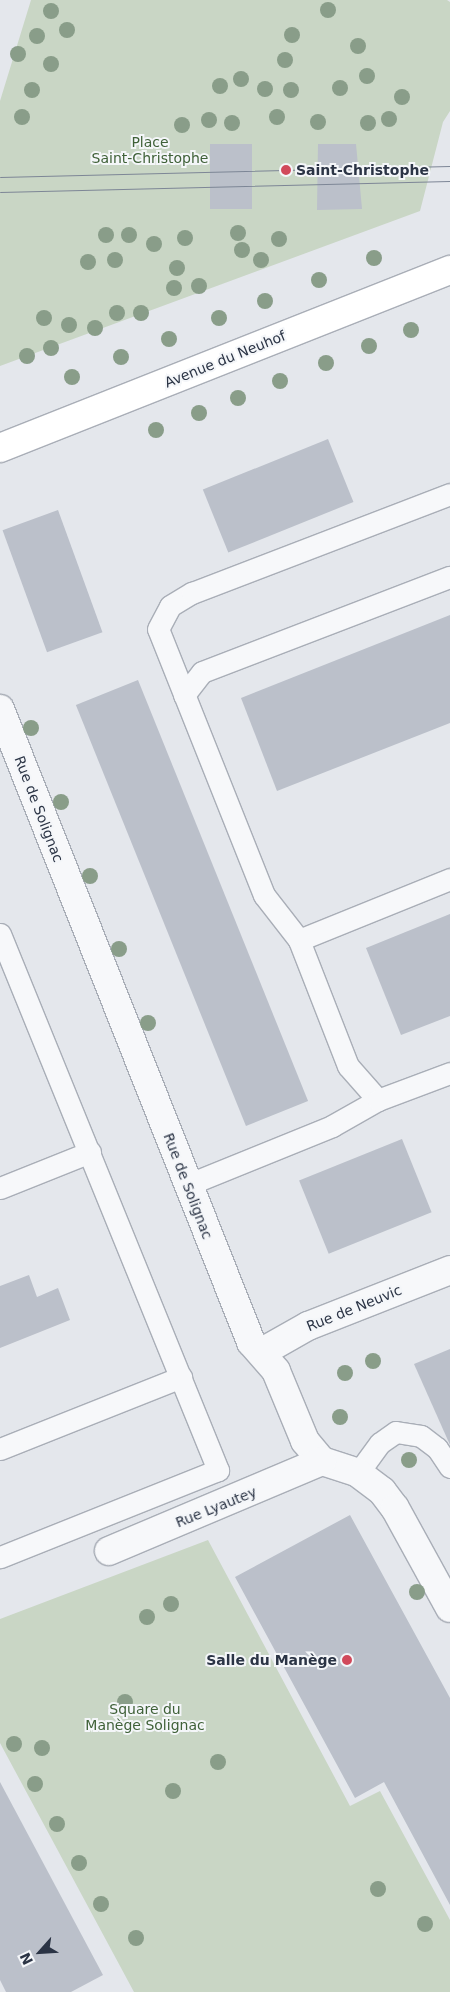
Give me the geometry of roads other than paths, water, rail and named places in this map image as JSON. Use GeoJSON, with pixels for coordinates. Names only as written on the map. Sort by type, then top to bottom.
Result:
{"type":"FeatureCollection","features":[{"type":"Feature","properties":{"kind":"street","name":"Avenue du Neuhof"},"geometry":{"type":"LineString","coordinates":[[0,448],[450,270]]}},
{"type":"Feature","properties":{"kind":"street","name":"Rue de Solignac"},"geometry":{"type":"LineString","coordinates":[[0,709],[251,1342],[262,1352],[276,1371],[305,1441],[322,1460],[358,1473],[395,1508],[450,1608]]}},
{"type":"Feature","properties":{"kind":"street","name":"Rue de Neuvic"},"geometry":{"type":"LineString","coordinates":[[262,1352],[308,1326],[450,1270]]}},
{"type":"Feature","properties":{"kind":"street","name":"Rue Lyautey"},"geometry":{"type":"LineString","coordinates":[[109,1551],[322,1460]]}},
{"type":"Feature","properties":{"kind":"lane"},"geometry":{"type":"LineString","coordinates":[[378,1100],[348,1066],[298,940],[264,895],[158,629],[170,606],[192,593],[450,494]]}},
{"type":"Feature","properties":{"kind":"lane"},"geometry":{"type":"LineString","coordinates":[[184,694],[202,672],[450,577]]}},
{"type":"Feature","properties":{"kind":"lane"},"geometry":{"type":"LineString","coordinates":[[298,940],[450,879]]}},
{"type":"Feature","properties":{"kind":"lane"},"geometry":{"type":"LineString","coordinates":[[0,934],[218,1470],[0,1558]]}},
{"type":"Feature","properties":{"kind":"lane"},"geometry":{"type":"LineString","coordinates":[[187,1184],[332,1126],[378,1100],[450,1073]]}},
{"type":"Feature","properties":{"kind":"lane"},"geometry":{"type":"LineString","coordinates":[[0,1188],[90,1152]]}},
{"type":"Feature","properties":{"kind":"lane"},"geometry":{"type":"LineString","coordinates":[[0,1449],[181,1377]]}},
{"type":"Feature","properties":{"kind":"lane"},"geometry":{"type":"LineString","coordinates":[[358,1473],[380,1443],[396,1432],[421,1436],[437,1448],[450,1467]]}},
{"type":"Feature","properties":{"kind":"tram line"},"geometry":{"type":"LineString","coordinates":[[0,177],[450,166]]}},
{"type":"Feature","properties":{"kind":"tram line"},"geometry":{"type":"LineString","coordinates":[[0,192],[450,181]]}},
{"type":"Feature","properties":{"kind":"place","name":"Saint-Christophe"},"geometry":{"type":"Point","coordinates":[286,170]}},
{"type":"Feature","properties":{"kind":"place","name":"Salle du Manège"},"geometry":{"type":"Point","coordinates":[347,1660]}},
{"type":"Feature","properties":{"kind":"park label","name":"Place Saint-Christophe"},"geometry":{"type":"Point","coordinates":[150,150]}},
{"type":"Feature","properties":{"kind":"park label","name":"Square du Manège Solignac"},"geometry":{"type":"Point","coordinates":[145,1718]}}]}
